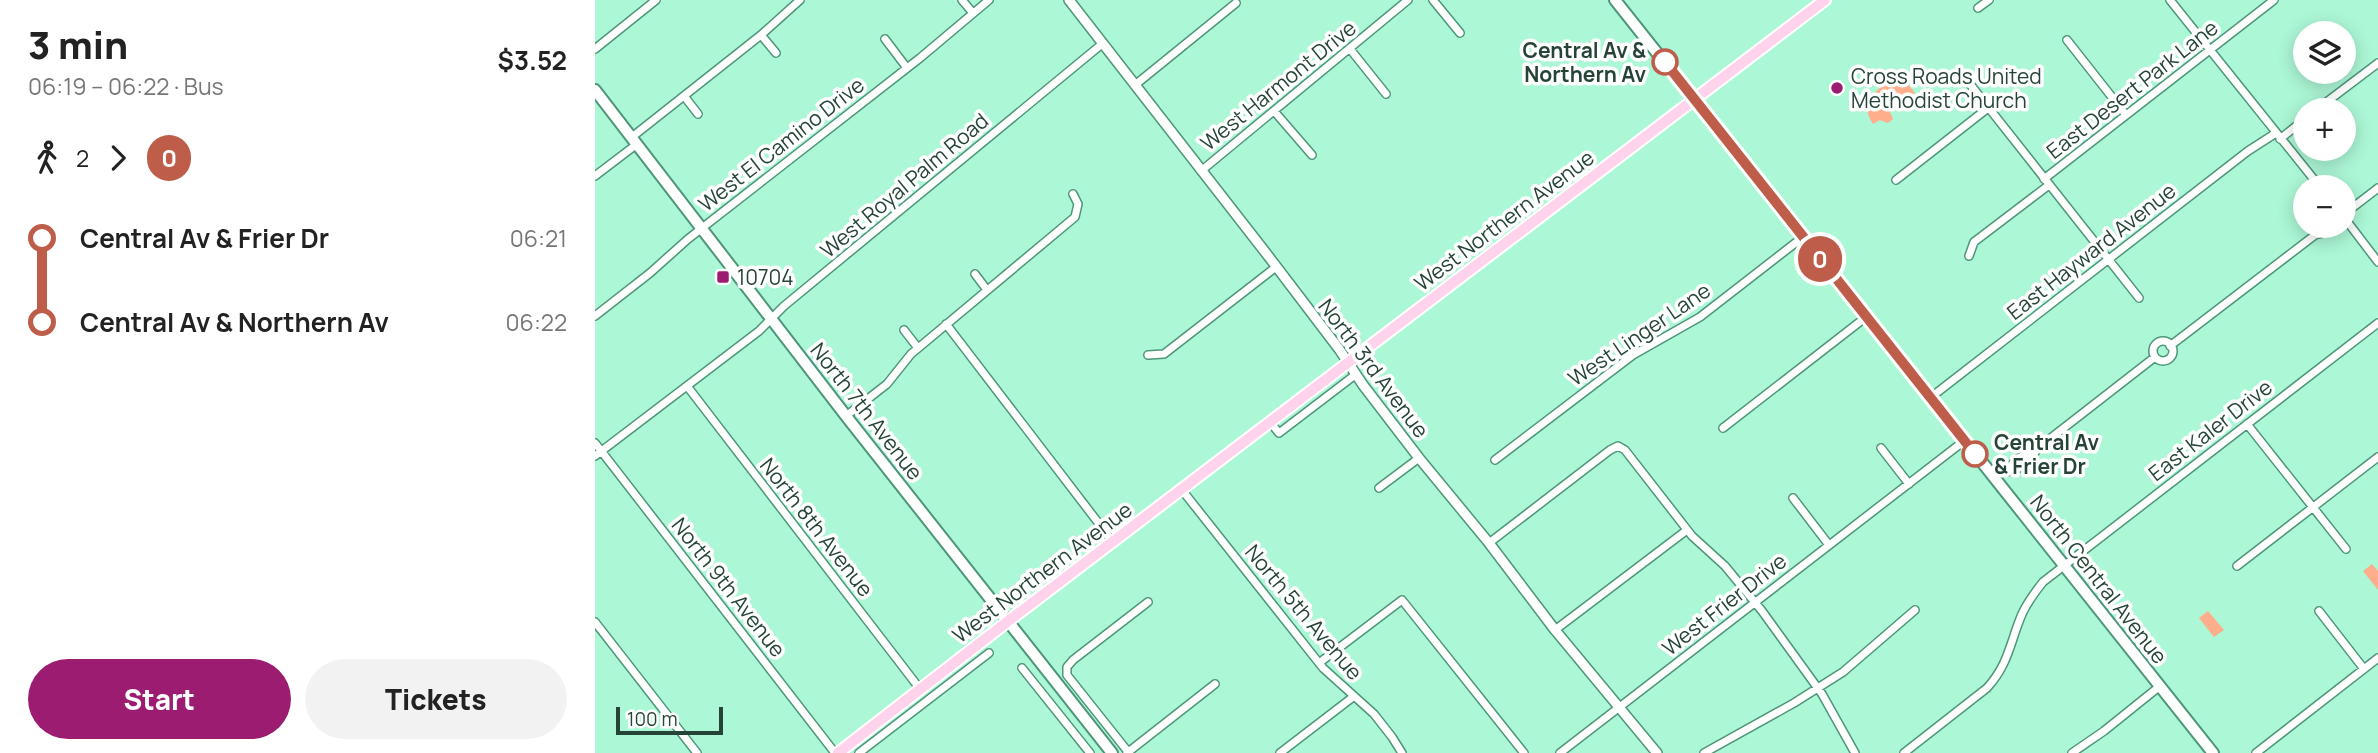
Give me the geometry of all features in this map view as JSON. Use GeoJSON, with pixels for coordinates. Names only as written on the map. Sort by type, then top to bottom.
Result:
{"type":"FeatureCollection","features":[{"type":"Feature","properties":{"kind":"main road","name":"North Central Avenue"},"geometry":{"type":"LineString","coordinates":[[1615,0],[2213,753]]}},
{"type":"Feature","properties":{"kind":"main road","name":"West Northern Avenue"},"geometry":{"type":"LineString","coordinates":[[837,753],[1825,0]]}},
{"type":"Feature","properties":{"kind":"main road","name":"North 7th Avenue"},"geometry":{"type":"LineString","coordinates":[[595,90],[846,416],[1112,753]]}},
{"type":"Feature","properties":{"kind":"street"},"geometry":{"type":"LineString","coordinates":[[595,49],[656,0]]}},
{"type":"Feature","properties":{"kind":"street"},"geometry":{"type":"LineString","coordinates":[[595,176],[684,96],[800,0]]}},
{"type":"Feature","properties":{"kind":"street"},"geometry":{"type":"LineString","coordinates":[[962,0],[973,13]]}},
{"type":"Feature","properties":{"kind":"street","name":"West El Camino Drive"},"geometry":{"type":"LineString","coordinates":[[595,316],[989,0]]}},
{"type":"Feature","properties":{"kind":"street","name":"North 3rd Avenue"},"geometry":{"type":"LineString","coordinates":[[1069,0],[1276,267],[1419,458],[1489,543],[1555,630],[1657,753]]}},
{"type":"Feature","properties":{"kind":"street","name":"West Harmont Drive"},"geometry":{"type":"LineString","coordinates":[[1201,170],[1408,0]]}},
{"type":"Feature","properties":{"kind":"street"},"geometry":{"type":"LineString","coordinates":[[1433,0],[1460,33]]}},
{"type":"Feature","properties":{"kind":"street"},"geometry":{"type":"LineString","coordinates":[[1978,8],[1989,0]]}},
{"type":"Feature","properties":{"kind":"street","name":"East Desert Park Lane"},"geometry":{"type":"LineString","coordinates":[[1969,256],[1974,243],[2126,115],[2274,0]]}},
{"type":"Feature","properties":{"kind":"street"},"geometry":{"type":"LineString","coordinates":[[2173,1],[2310,175]]}},
{"type":"Feature","properties":{"kind":"street"},"geometry":{"type":"LineString","coordinates":[[1135,85],[1236,3]]}},
{"type":"Feature","properties":{"kind":"street"},"geometry":{"type":"LineString","coordinates":[[761,35],[776,53]]}},
{"type":"Feature","properties":{"kind":"street"},"geometry":{"type":"LineString","coordinates":[[885,39],[907,68]]}},
{"type":"Feature","properties":{"kind":"street"},"geometry":{"type":"LineString","coordinates":[[2067,40],[2126,115]]}},
{"type":"Feature","properties":{"kind":"street","name":"West Royal Palm Road"},"geometry":{"type":"LineString","coordinates":[[598,453],[772,319],[784,306],[1102,44]]}},
{"type":"Feature","properties":{"kind":"street"},"geometry":{"type":"LineString","coordinates":[[1350,49],[1386,94]]}},
{"type":"Feature","properties":{"kind":"street"},"geometry":{"type":"LineString","coordinates":[[2332,98],[2378,62]]}},
{"type":"Feature","properties":{"kind":"street"},"geometry":{"type":"LineString","coordinates":[[1962,75],[2139,298]]}},
{"type":"Feature","properties":{"kind":"street"},"geometry":{"type":"LineString","coordinates":[[684,96],[698,114]]}},
{"type":"Feature","properties":{"kind":"street"},"geometry":{"type":"LineString","coordinates":[[1896,180],[1988,108]]}},
{"type":"Feature","properties":{"kind":"street"},"geometry":{"type":"LineString","coordinates":[[1275,111],[1312,155]]}},
{"type":"Feature","properties":{"kind":"street","name":"East Hayward Avenue"},"geometry":{"type":"LineString","coordinates":[[1930,398],[2248,151],[2293,127]]}},
{"type":"Feature","properties":{"kind":"street"},"geometry":{"type":"LineString","coordinates":[[2356,206],[2378,188]]}},
{"type":"Feature","properties":{"kind":"street"},"geometry":{"type":"LineString","coordinates":[[846,416],[887,384],[899,366],[918,348],[1075,217],[1078,204],[1073,194]]}},
{"type":"Feature","properties":{"kind":"street"},"geometry":{"type":"LineString","coordinates":[[2356,233],[2378,262]]}},
{"type":"Feature","properties":{"kind":"street","name":"West Linger Lane"},"geometry":{"type":"LineString","coordinates":[[1495,460],[1633,355],[1693,323],[1803,237]]}},
{"type":"Feature","properties":{"kind":"street"},"geometry":{"type":"LineString","coordinates":[[2171,345],[2311,238]]}},
{"type":"Feature","properties":{"kind":"street"},"geometry":{"type":"LineString","coordinates":[[1148,355],[1164,354],[1276,267]]}},
{"type":"Feature","properties":{"kind":"street"},"geometry":{"type":"LineString","coordinates":[[975,275],[987,290]]}},
{"type":"Feature","properties":{"kind":"street"},"geometry":{"type":"LineString","coordinates":[[1723,428],[1866,317]]}},
{"type":"Feature","properties":{"kind":"street","name":"East Kaler Drive"},"geometry":{"type":"LineString","coordinates":[[1904,753],[1987,688],[1998,676],[2007,659],[2022,614],[2043,582],[2378,323]]}},
{"type":"Feature","properties":{"kind":"street"},"geometry":{"type":"LineString","coordinates":[[946,324],[1113,542]]}},
{"type":"Feature","properties":{"kind":"street"},"geometry":{"type":"LineString","coordinates":[[904,330],[918,348]]}},
{"type":"Feature","properties":{"kind":"street"},"geometry":{"type":"LineString","coordinates":[[2163,341],[2171,345],[2173,353],[2170,358],[2165,361],[2155,357],[2154,347],[2158,343],[2163,341]]}},
{"type":"Feature","properties":{"kind":"street"},"geometry":{"type":"LineString","coordinates":[[1996,480],[2025,452],[2038,449],[2155,357]]}},
{"type":"Feature","properties":{"kind":"street"},"geometry":{"type":"LineString","coordinates":[[1270,422],[1279,433],[1355,375]]}},
{"type":"Feature","properties":{"kind":"street","name":"North 8th Avenue"},"geometry":{"type":"LineString","coordinates":[[687,386],[920,689]]}},
{"type":"Feature","properties":{"kind":"street"},"geometry":{"type":"LineString","coordinates":[[2247,424],[2346,549]]}},
{"type":"Feature","properties":{"kind":"street","name":"West Frier Drive"},"geometry":{"type":"LineString","coordinates":[[1560,753],[1964,441]]}},
{"type":"Feature","properties":{"kind":"street","name":"North 9th Avenue"},"geometry":{"type":"LineString","coordinates":[[595,443],[598,453],[837,753]]}},
{"type":"Feature","properties":{"kind":"street"},"geometry":{"type":"LineString","coordinates":[[1489,543],[1610,450],[1618,446],[1625,450],[1687,530],[1725,566],[1755,603],[1818,688],[1855,753]]}},
{"type":"Feature","properties":{"kind":"street"},"geometry":{"type":"LineString","coordinates":[[1881,448],[1909,484]]}},
{"type":"Feature","properties":{"kind":"street"},"geometry":{"type":"LineString","coordinates":[[2237,565],[2378,457]]}},
{"type":"Feature","properties":{"kind":"street"},"geometry":{"type":"LineString","coordinates":[[1379,488],[1419,458]]}},
{"type":"Feature","properties":{"kind":"street","name":"North 5th Avenue"},"geometry":{"type":"LineString","coordinates":[[1182,490],[1319,663],[1379,720],[1402,753]]}},
{"type":"Feature","properties":{"kind":"street"},"geometry":{"type":"LineString","coordinates":[[1793,498],[1829,545]]}},
{"type":"Feature","properties":{"kind":"street"},"geometry":{"type":"LineString","coordinates":[[1555,630],[1687,530]]}},
{"type":"Feature","properties":{"kind":"street"},"geometry":{"type":"LineString","coordinates":[[1319,663],[1402,600],[1524,753]]}},
{"type":"Feature","properties":{"kind":"street"},"geometry":{"type":"LineString","coordinates":[[1148,602],[1067,667],[1067,675],[1128,753],[1216,684]]}},
{"type":"Feature","properties":{"kind":"street"},"geometry":{"type":"LineString","coordinates":[[1704,753],[1818,688],[1864,656],[1915,610]]}},
{"type":"Feature","properties":{"kind":"street"},"geometry":{"type":"LineString","coordinates":[[2319,611],[2364,669]]}},
{"type":"Feature","properties":{"kind":"street"},"geometry":{"type":"LineString","coordinates":[[595,622],[697,753]]}},
{"type":"Feature","properties":{"kind":"street","name":"West Northern Avenue"},"geometry":{"type":"LineString","coordinates":[[859,753],[989,653]]}},
{"type":"Feature","properties":{"kind":"street"},"geometry":{"type":"LineString","coordinates":[[2256,753],[2378,658]]}},
{"type":"Feature","properties":{"kind":"street"},"geometry":{"type":"LineString","coordinates":[[1022,668],[1090,753]]}},
{"type":"Feature","properties":{"kind":"street"},"geometry":{"type":"LineString","coordinates":[[2072,753],[2160,686]]}},
{"type":"Feature","properties":{"kind":"street"},"geometry":{"type":"LineString","coordinates":[[1280,753],[1353,697]]}},
{"type":"Feature","properties":{"kind":"shaded area"},"geometry":{"type":"Polygon","coordinates":[[[1899,73],[1915,93],[1890,112],[1893,119],[1888,123],[1880,120],[1873,124],[1868,113],[1868,101],[1877,96],[1875,92],[1899,73]]]}},
{"type":"Feature","properties":{"kind":"shaded area"},"geometry":{"type":"Polygon","coordinates":[[[2372,564],[2378,571],[2378,590],[2363,571],[2372,564]]]}},
{"type":"Feature","properties":{"kind":"shaded area"},"geometry":{"type":"Polygon","coordinates":[[[2208,611],[2224,630],[2214,637],[2199,618],[2208,611]]]}},
{"type":"Feature","properties":{"kind":"bus line","name":"0"},"geometry":{"type":"LineString","coordinates":[[1665,62],[1975,454]]}},
{"type":"Feature","properties":{"kind":"place","name":"Central Av & Northern Av"},"geometry":{"type":"Point","coordinates":[1665,62]}},
{"type":"Feature","properties":{"kind":"place","name":"Cross Roads United Methodist Church"},"geometry":{"type":"Point","coordinates":[1837,88]}},
{"type":"Feature","properties":{"kind":"place","name":"10704"},"geometry":{"type":"Point","coordinates":[723,277]}},
{"type":"Feature","properties":{"kind":"place","name":"Central Av & Frier Dr"},"geometry":{"type":"Point","coordinates":[1975,454]}}]}
